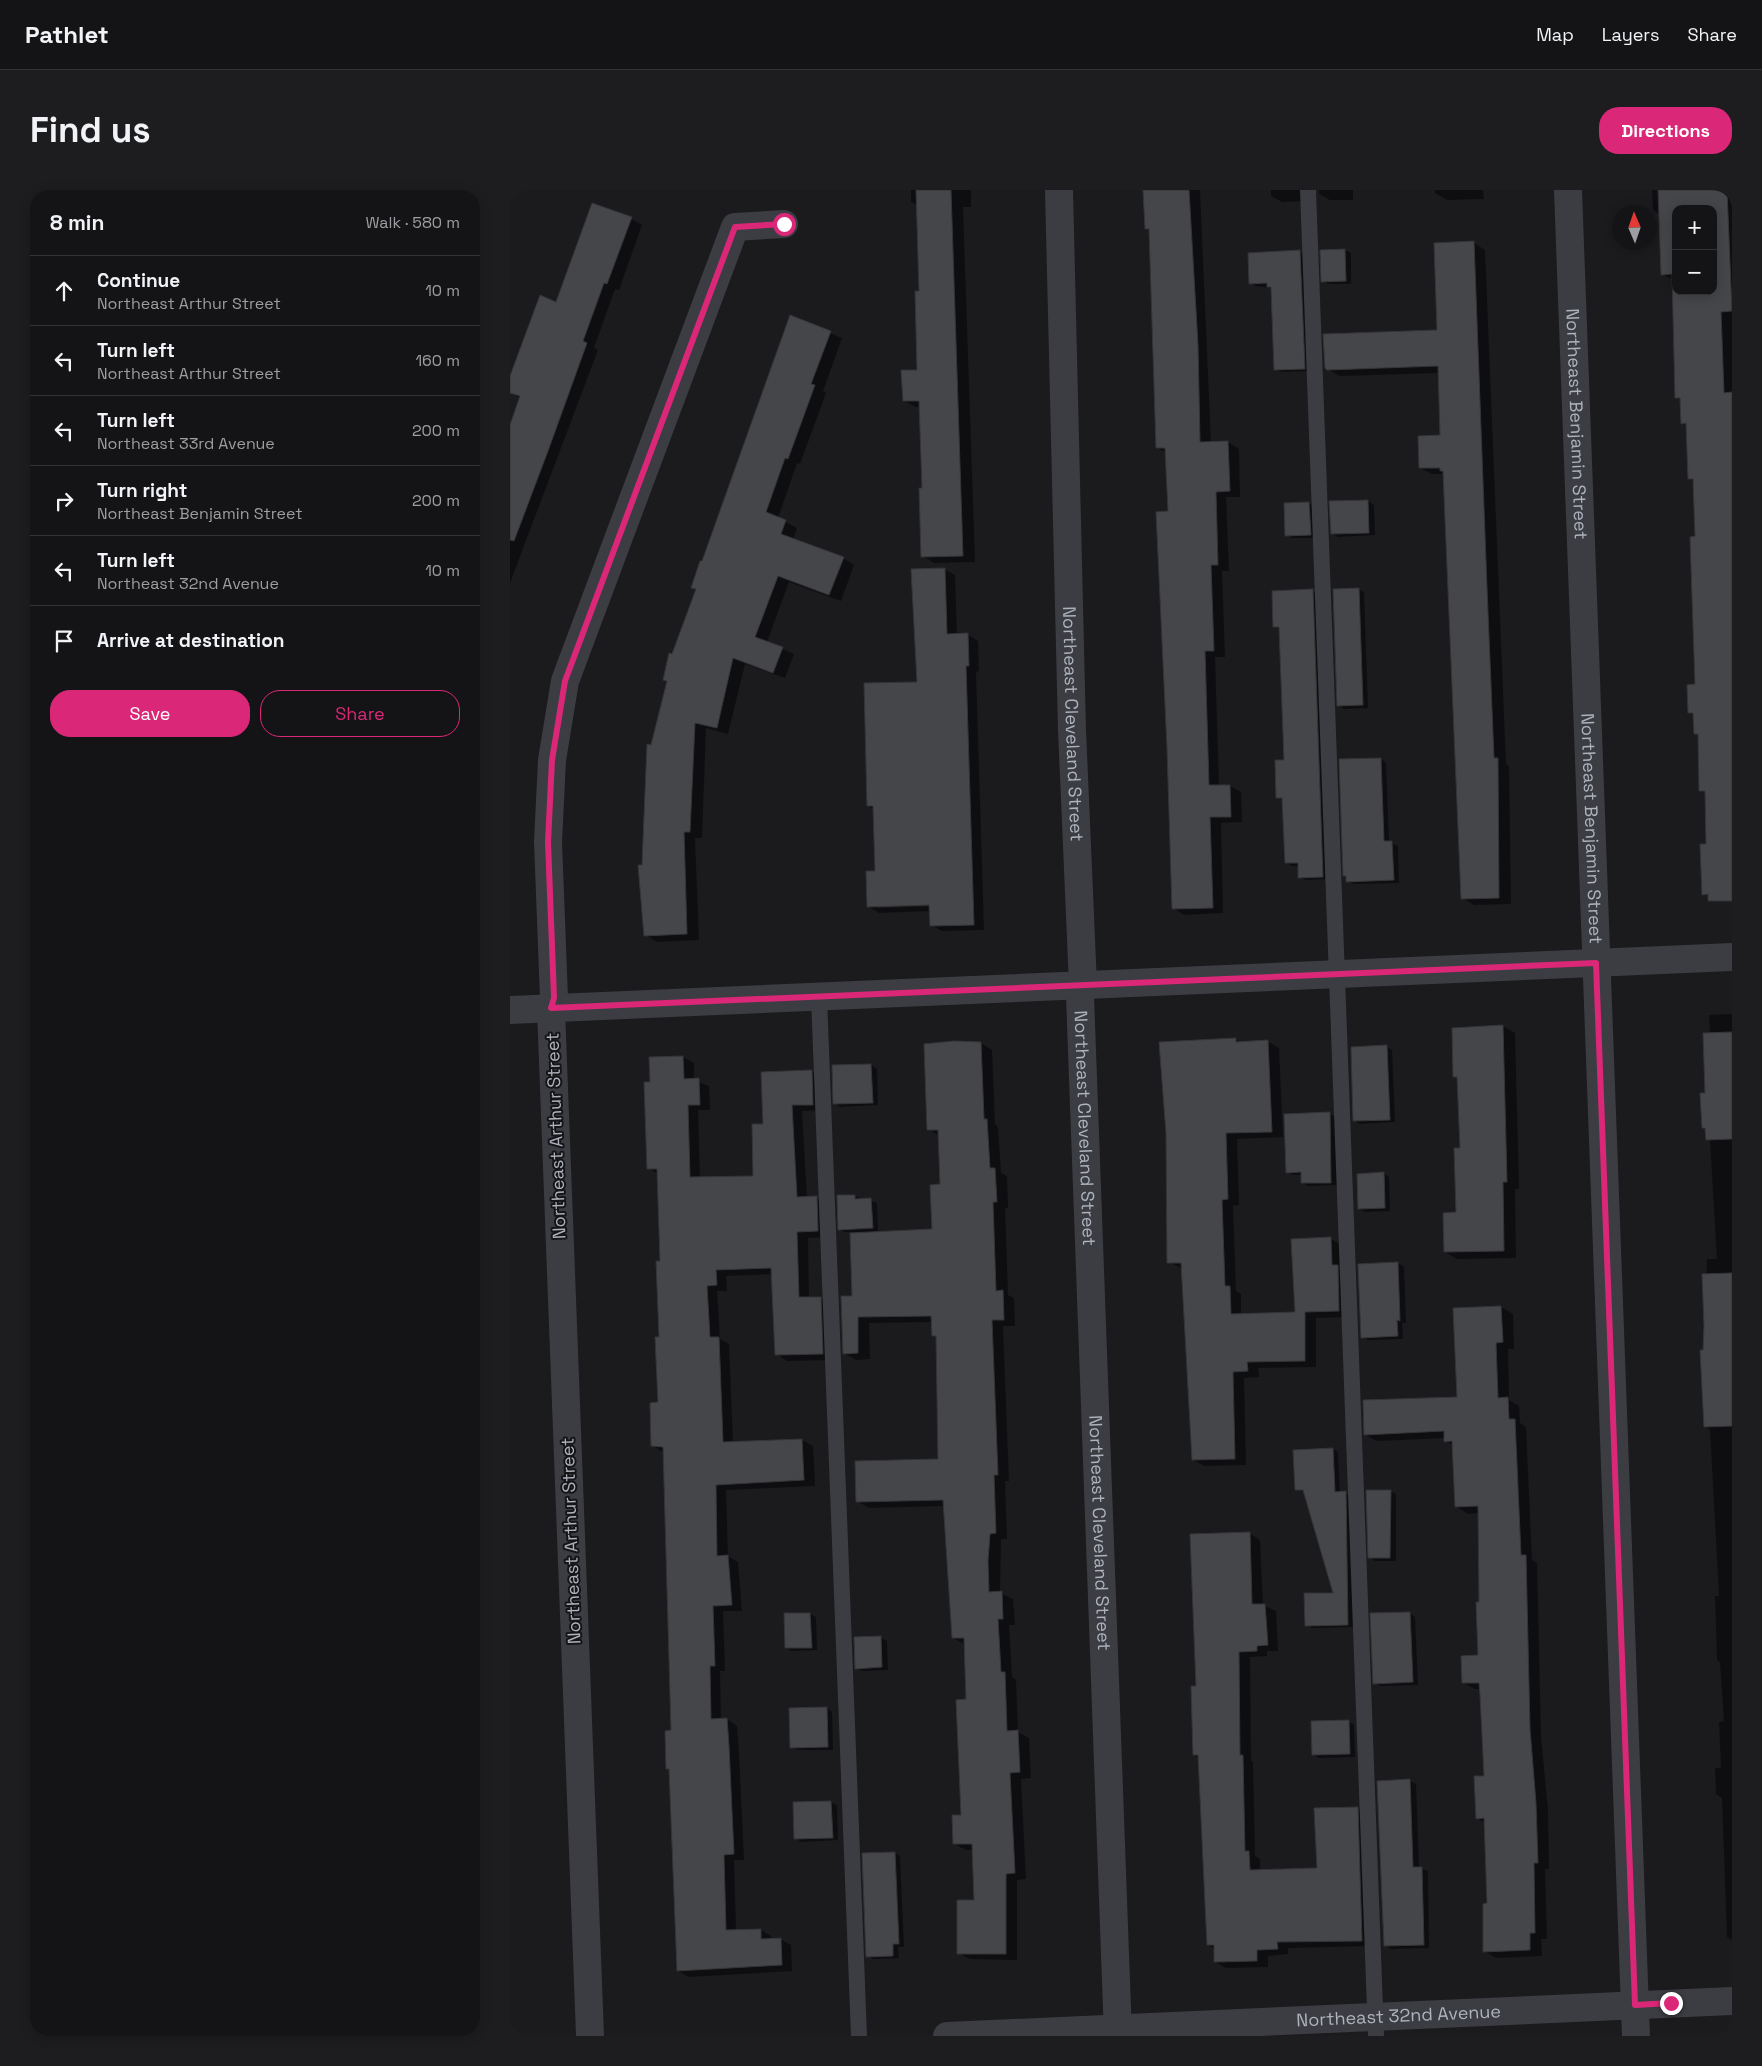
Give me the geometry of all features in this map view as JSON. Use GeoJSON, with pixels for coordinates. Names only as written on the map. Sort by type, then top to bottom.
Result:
{"type":"FeatureCollection","features":[{"type":"Feature","properties":{"kind":"street","name":"Northeast Cleveland Street"},"geometry":{"type":"LineString","coordinates":[[1059,190],[1072,730],[1082,985],[1080,1005],[1117,2032]]}},
{"type":"Feature","properties":{"kind":"street","name":"Northeast Benjamin Street"},"geometry":{"type":"LineString","coordinates":[[1568,190],[1636,2036]]}},
{"type":"Feature","properties":{"kind":"street","name":"Northeast Arthur Street"},"geometry":{"type":"LineString","coordinates":[[590,2036],[551,1008],[554,998],[548,842],[552,760],[565,681],[735,227],[784,224]]}},
{"type":"Feature","properties":{"kind":"street"},"geometry":{"type":"LineString","coordinates":[[510,1010],[1732,957]]}},
{"type":"Feature","properties":{"kind":"street","name":"Northeast 32nd Avenue"},"geometry":{"type":"LineString","coordinates":[[947,2036],[1376,2026],[1635,2005],[1732,2001]]}},
{"type":"Feature","properties":{"kind":"lane"},"geometry":{"type":"LineString","coordinates":[[1308,190],[1376,2026]]}},
{"type":"Feature","properties":{"kind":"lane"},"geometry":{"type":"LineString","coordinates":[[819,997],[859,2036]]}},
{"type":"Feature","properties":{"kind":"building"},"geometry":{"type":"Polygon","coordinates":[[[916,190],[951,190],[963,556],[921,557],[919,488],[922,488],[919,401],[903,401],[901,370],[917,370],[915,291],[919,291],[916,190]]]}},
{"type":"Feature","properties":{"kind":"building"},"geometry":{"type":"Polygon","coordinates":[[[1143,190],[1189,190],[1198,345],[1200,442],[1228,441],[1230,491],[1216,492],[1218,565],[1211,565],[1214,651],[1205,651],[1209,785],[1230,785],[1231,817],[1210,817],[1213,908],[1172,909],[1156,512],[1168,511],[1165,448],[1156,448],[1149,229],[1145,229],[1143,190]]]}},
{"type":"Feature","properties":{"kind":"building"},"geometry":{"type":"Polygon","coordinates":[[[1658,190],[1727,190],[1732,311],[1721,312],[1724,393],[1732,392],[1732,901],[1708,901],[1708,894],[1702,895],[1700,844],[1706,844],[1705,791],[1699,791],[1698,734],[1694,734],[1693,713],[1688,713],[1687,685],[1695,684],[1690,537],[1695,536],[1693,479],[1688,479],[1686,423],[1681,424],[1680,398],[1675,398],[1673,295],[1717,295],[1717,205],[1672,205],[1672,274],[1661,275],[1658,190]]]}},
{"type":"Feature","properties":{"kind":"building"},"geometry":{"type":"Polygon","coordinates":[[[592,203],[632,217],[607,284],[604,283],[583,341],[587,343],[514,541],[510,540],[510,425],[520,396],[510,393],[510,376],[540,295],[556,302],[592,203]]]}},
{"type":"Feature","properties":{"kind":"building"},"geometry":{"type":"Polygon","coordinates":[[[1474,241],[1494,758],[1498,758],[1499,898],[1461,899],[1443,471],[1440,471],[1440,468],[1419,468],[1418,436],[1440,435],[1438,366],[1327,370],[1325,368],[1323,334],[1437,330],[1434,243],[1474,241]]]}},
{"type":"Feature","properties":{"kind":"building"},"geometry":{"type":"Polygon","coordinates":[[[1345,249],[1346,281],[1321,282],[1320,250],[1345,249]]]}},
{"type":"Feature","properties":{"kind":"building"},"geometry":{"type":"Polygon","coordinates":[[[1300,250],[1305,369],[1274,370],[1271,287],[1267,287],[1267,283],[1249,284],[1248,253],[1300,250]]]}},
{"type":"Feature","properties":{"kind":"building"},"geometry":{"type":"Polygon","coordinates":[[[790,315],[831,331],[811,384],[815,385],[788,459],[785,458],[766,512],[786,520],[781,534],[844,557],[829,595],[778,576],[755,637],[783,647],[773,673],[733,658],[717,728],[695,723],[690,832],[684,832],[687,934],[644,936],[638,865],[642,865],[647,744],[651,745],[667,681],[663,680],[669,653],[672,654],[696,589],[691,588],[700,561],[702,561],[790,315]]]}},
{"type":"Feature","properties":{"kind":"building"},"geometry":{"type":"Polygon","coordinates":[[[1368,500],[1369,533],[1331,534],[1329,501],[1368,500]]]}},
{"type":"Feature","properties":{"kind":"building"},"geometry":{"type":"Polygon","coordinates":[[[1309,502],[1311,535],[1285,536],[1284,503],[1309,502]]]}},
{"type":"Feature","properties":{"kind":"building"},"geometry":{"type":"Polygon","coordinates":[[[945,568],[947,634],[968,633],[969,666],[966,666],[974,925],[930,926],[929,905],[867,907],[866,871],[875,871],[873,806],[867,806],[864,683],[917,682],[911,569],[945,568]]]}},
{"type":"Feature","properties":{"kind":"building"},"geometry":{"type":"Polygon","coordinates":[[[1359,588],[1363,705],[1337,706],[1333,589],[1359,588]]]}},
{"type":"Feature","properties":{"kind":"building"},"geometry":{"type":"Polygon","coordinates":[[[1313,589],[1323,877],[1298,878],[1298,863],[1285,863],[1282,798],[1276,798],[1275,760],[1284,760],[1279,627],[1273,627],[1272,591],[1313,589]]]}},
{"type":"Feature","properties":{"kind":"building"},"geometry":{"type":"Polygon","coordinates":[[[1381,758],[1384,841],[1392,841],[1394,880],[1346,882],[1346,876],[1343,876],[1339,759],[1381,758]]]}},
{"type":"Feature","properties":{"kind":"building"},"geometry":{"type":"Polygon","coordinates":[[[1503,1025],[1507,1182],[1503,1182],[1504,1251],[1444,1252],[1443,1213],[1456,1212],[1454,1148],[1460,1148],[1457,1077],[1453,1077],[1452,1028],[1503,1025]]]}},
{"type":"Feature","properties":{"kind":"building"},"geometry":{"type":"Polygon","coordinates":[[[1732,1032],[1732,1139],[1706,1140],[1705,1128],[1702,1128],[1700,1093],[1705,1093],[1703,1033],[1732,1032]]]}},
{"type":"Feature","properties":{"kind":"building"},"geometry":{"type":"Polygon","coordinates":[[[1236,1038],[1236,1042],[1268,1040],[1272,1132],[1226,1133],[1228,1199],[1222,1200],[1225,1286],[1230,1286],[1231,1314],[1295,1312],[1291,1239],[1331,1237],[1332,1265],[1338,1265],[1339,1311],[1305,1312],[1305,1361],[1247,1362],[1248,1371],[1233,1372],[1235,1459],[1192,1460],[1181,1263],[1167,1263],[1166,1133],[1159,1042],[1236,1038]]]}},
{"type":"Feature","properties":{"kind":"building"},"geometry":{"type":"Polygon","coordinates":[[[954,1041],[981,1042],[984,1119],[987,1119],[990,1168],[995,1168],[997,1202],[993,1202],[996,1291],[1003,1290],[1004,1320],[992,1320],[998,1475],[994,1475],[996,1533],[990,1534],[988,1561],[989,1592],[1002,1591],[1003,1619],[998,1619],[1001,1672],[1005,1672],[1007,1731],[1018,1730],[1020,1772],[1010,1773],[1015,1873],[1006,1874],[1006,1954],[957,1954],[957,1900],[974,1900],[972,1844],[953,1844],[952,1815],[961,1815],[956,1700],[966,1699],[964,1638],[952,1638],[943,1500],[856,1502],[855,1461],[938,1459],[936,1336],[932,1336],[931,1316],[858,1317],[858,1353],[843,1354],[841,1296],[852,1296],[850,1233],[932,1229],[930,1185],[940,1184],[938,1130],[927,1130],[924,1044],[954,1041]]]}},
{"type":"Feature","properties":{"kind":"building"},"geometry":{"type":"Polygon","coordinates":[[[1387,1045],[1390,1120],[1353,1121],[1351,1047],[1387,1045]]]}},
{"type":"Feature","properties":{"kind":"building"},"geometry":{"type":"Polygon","coordinates":[[[683,1056],[684,1079],[699,1078],[700,1105],[688,1105],[690,1177],[753,1176],[752,1124],[763,1124],[761,1072],[812,1070],[813,1105],[792,1105],[797,1197],[817,1196],[818,1231],[797,1232],[799,1297],[821,1297],[823,1354],[775,1355],[771,1268],[716,1270],[717,1285],[707,1286],[710,1337],[719,1337],[723,1442],[802,1439],[804,1480],[716,1485],[717,1556],[728,1555],[732,1605],[713,1606],[715,1666],[710,1666],[711,1719],[727,1718],[729,1746],[734,1854],[724,1855],[726,1930],[761,1929],[761,1939],[781,1938],[782,1965],[677,1971],[669,1769],[666,1769],[665,1731],[671,1730],[663,1447],[651,1446],[650,1403],[658,1402],[655,1337],[659,1337],[656,1261],[660,1261],[657,1169],[647,1169],[644,1082],[650,1082],[649,1057],[683,1056]]]}},
{"type":"Feature","properties":{"kind":"building"},"geometry":{"type":"Polygon","coordinates":[[[871,1064],[873,1103],[833,1104],[832,1065],[871,1064]]]}},
{"type":"Feature","properties":{"kind":"building"},"geometry":{"type":"Polygon","coordinates":[[[1330,1112],[1331,1183],[1301,1183],[1301,1172],[1286,1173],[1284,1114],[1330,1112]]]}},
{"type":"Feature","properties":{"kind":"building"},"geometry":{"type":"Polygon","coordinates":[[[1384,1172],[1385,1208],[1358,1209],[1357,1174],[1384,1172]]]}},
{"type":"Feature","properties":{"kind":"building"},"geometry":{"type":"Polygon","coordinates":[[[837,1195],[855,1195],[855,1199],[871,1198],[873,1228],[838,1230],[837,1195]]]}},
{"type":"Feature","properties":{"kind":"building"},"geometry":{"type":"Polygon","coordinates":[[[1398,1262],[1400,1321],[1397,1320],[1398,1336],[1361,1338],[1358,1264],[1398,1262]]]}},
{"type":"Feature","properties":{"kind":"building"},"geometry":{"type":"Polygon","coordinates":[[[1732,1273],[1732,1426],[1704,1427],[1700,1350],[1703,1350],[1704,1326],[1702,1274],[1732,1273]]]}},
{"type":"Feature","properties":{"kind":"building"},"geometry":{"type":"Polygon","coordinates":[[[1501,1306],[1503,1342],[1496,1343],[1498,1398],[1508,1397],[1509,1419],[1515,1419],[1521,1555],[1526,1555],[1530,1729],[1536,1803],[1538,1863],[1534,1863],[1535,1933],[1530,1933],[1530,1950],[1483,1952],[1483,1904],[1487,1903],[1484,1818],[1476,1819],[1474,1776],[1484,1776],[1480,1695],[1479,1683],[1462,1683],[1461,1656],[1478,1655],[1476,1602],[1479,1602],[1478,1506],[1455,1507],[1452,1441],[1444,1442],[1444,1431],[1364,1435],[1363,1400],[1457,1397],[1453,1308],[1501,1306]]]}},
{"type":"Feature","properties":{"kind":"building"},"geometry":{"type":"Polygon","coordinates":[[[1333,1448],[1335,1492],[1346,1491],[1348,1625],[1305,1626],[1304,1593],[1333,1593],[1303,1490],[1295,1490],[1293,1450],[1333,1448]]]}},
{"type":"Feature","properties":{"kind":"building"},"geometry":{"type":"Polygon","coordinates":[[[1366,1490],[1391,1490],[1390,1558],[1368,1558],[1366,1490]]]}},
{"type":"Feature","properties":{"kind":"building"},"geometry":{"type":"Polygon","coordinates":[[[1250,1532],[1252,1604],[1265,1604],[1268,1645],[1257,1646],[1257,1651],[1239,1652],[1240,1755],[1243,1755],[1245,1851],[1249,1851],[1250,1870],[1317,1868],[1314,1808],[1358,1807],[1362,1941],[1277,1942],[1278,1949],[1257,1950],[1257,1961],[1214,1962],[1214,1945],[1207,1945],[1198,1755],[1193,1755],[1191,1686],[1196,1686],[1190,1534],[1250,1532]]]}},
{"type":"Feature","properties":{"kind":"building"},"geometry":{"type":"Polygon","coordinates":[[[1410,1612],[1413,1682],[1373,1684],[1370,1613],[1410,1612]]]}},
{"type":"Feature","properties":{"kind":"building"},"geometry":{"type":"Polygon","coordinates":[[[784,1613],[810,1613],[812,1648],[785,1648],[784,1613]]]}},
{"type":"Feature","properties":{"kind":"building"},"geometry":{"type":"Polygon","coordinates":[[[881,1636],[882,1667],[855,1669],[854,1637],[881,1636]]]}},
{"type":"Feature","properties":{"kind":"building"},"geometry":{"type":"Polygon","coordinates":[[[827,1707],[828,1747],[790,1748],[789,1708],[827,1707]]]}},
{"type":"Feature","properties":{"kind":"building"},"geometry":{"type":"Polygon","coordinates":[[[1349,1720],[1350,1754],[1312,1755],[1311,1721],[1349,1720]]]}},
{"type":"Feature","properties":{"kind":"building"},"geometry":{"type":"Polygon","coordinates":[[[1410,1779],[1413,1867],[1422,1867],[1424,1945],[1384,1946],[1377,1781],[1410,1779]]]}},
{"type":"Feature","properties":{"kind":"building"},"geometry":{"type":"Polygon","coordinates":[[[831,1801],[833,1838],[794,1839],[793,1802],[831,1801]]]}},
{"type":"Feature","properties":{"kind":"building"},"geometry":{"type":"Polygon","coordinates":[[[895,1852],[899,1944],[893,1944],[893,1956],[866,1957],[862,1853],[895,1852]]]}},
{"type":"Feature","properties":{"kind":"route"},"geometry":{"type":"LineString","coordinates":[[784,224],[735,227],[565,681],[552,760],[548,842],[554,998],[551,1008],[1596,963],[1635,2005],[1671,2003]]}}]}
